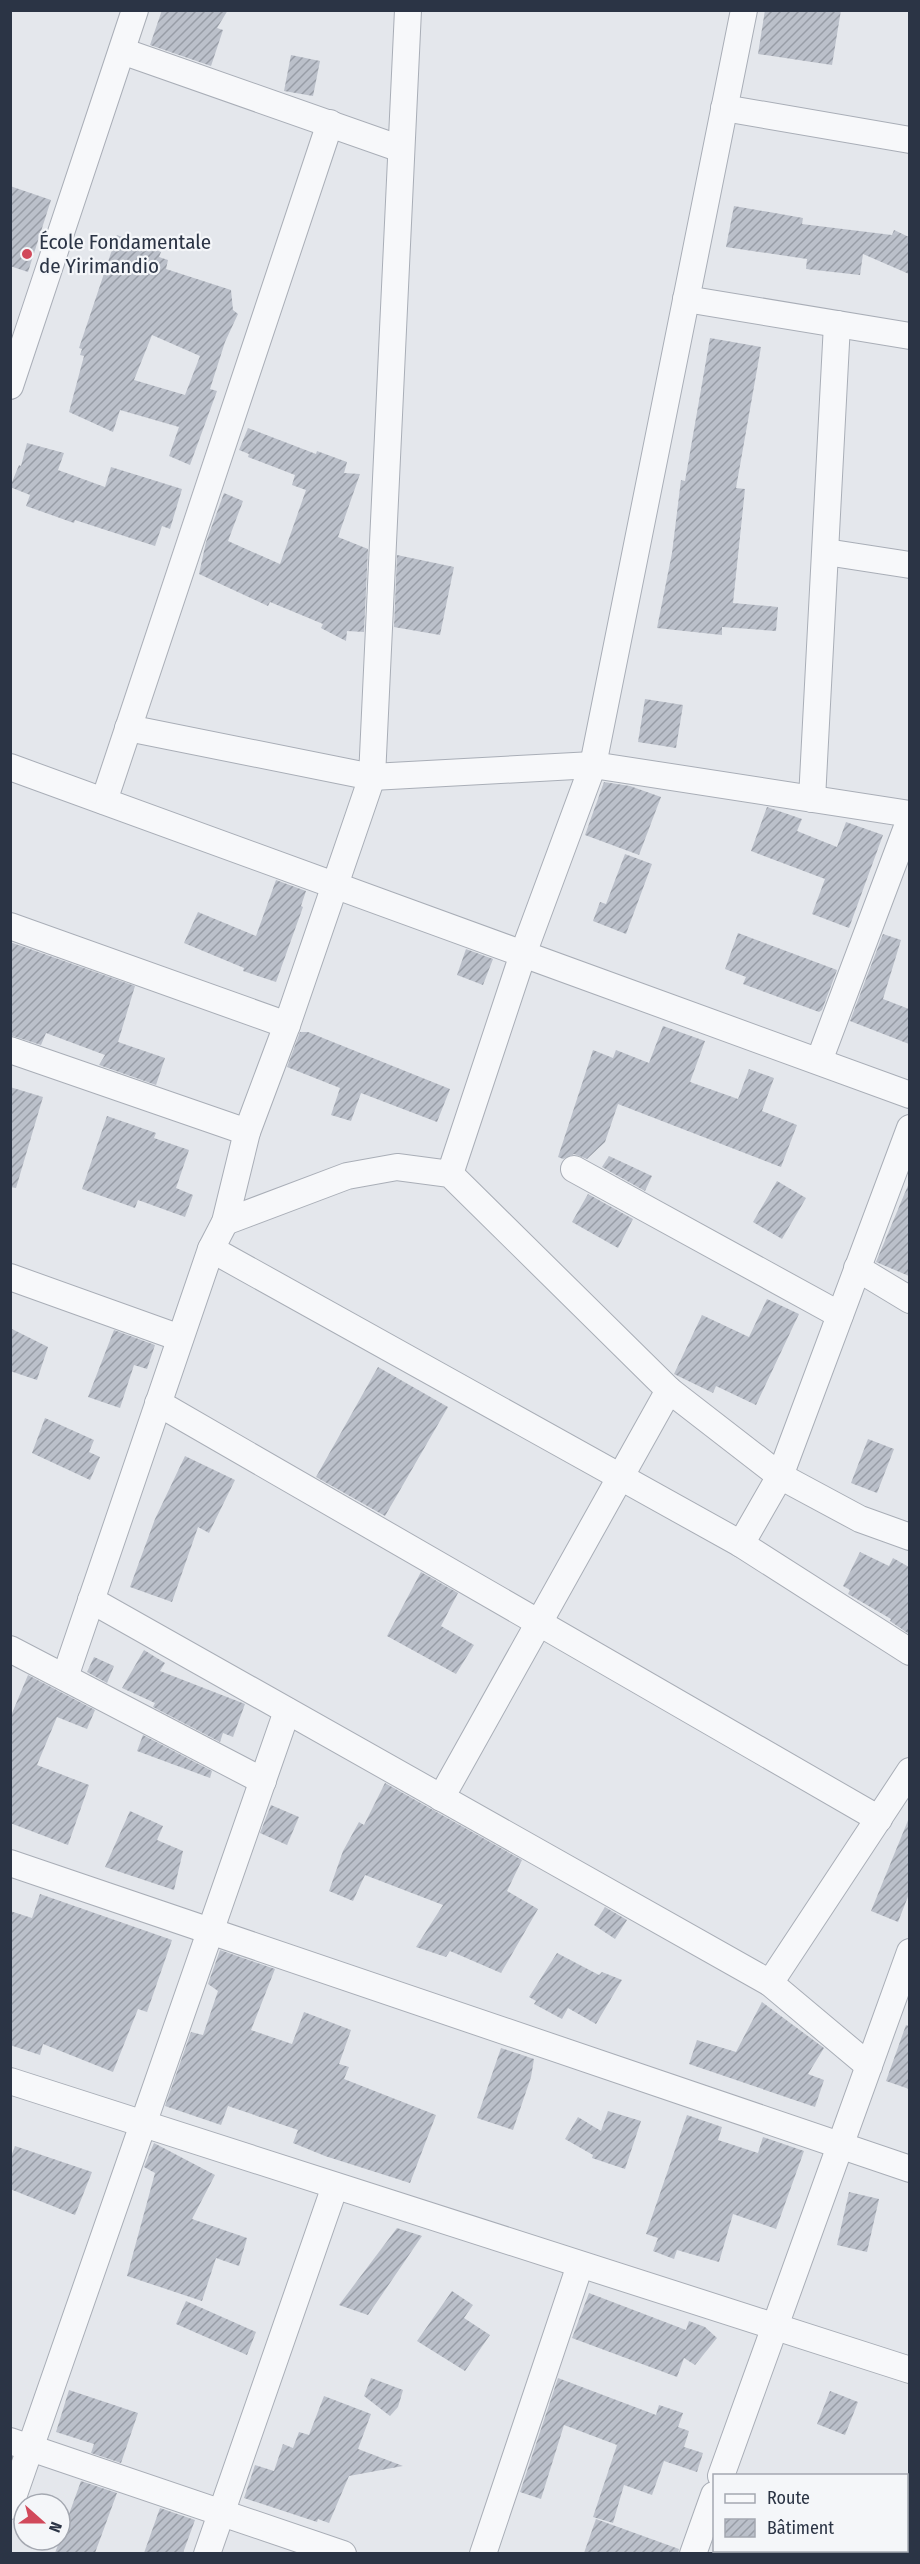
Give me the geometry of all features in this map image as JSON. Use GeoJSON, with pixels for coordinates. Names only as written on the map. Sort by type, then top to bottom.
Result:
{"type":"FeatureCollection","features":[{"type":"Feature","properties":{"kind":"street"},"geometry":{"type":"LineString","coordinates":[[10,386],[135,10]]}},
{"type":"Feature","properties":{"kind":"street"},"geometry":{"type":"LineString","coordinates":[[65,1677],[211,1249],[225,1222],[247,1132],[372,777],[408,10]]}},
{"type":"Feature","properties":{"kind":"street"},"geometry":{"type":"LineString","coordinates":[[450,1174],[524,954],[593,765],[744,10]]}},
{"type":"Feature","properties":{"kind":"street"},"geometry":{"type":"LineString","coordinates":[[122,51],[401,149]]}},
{"type":"Feature","properties":{"kind":"street"},"geometry":{"type":"LineString","coordinates":[[724,108],[909,140]]}},
{"type":"Feature","properties":{"kind":"street"},"geometry":{"type":"LineString","coordinates":[[104,801],[330,123]]}},
{"type":"Feature","properties":{"kind":"street"},"geometry":{"type":"LineString","coordinates":[[686,299],[909,336]]}},
{"type":"Feature","properties":{"kind":"street"},"geometry":{"type":"LineString","coordinates":[[812,799],[837,324]]}},
{"type":"Feature","properties":{"kind":"street"},"geometry":{"type":"LineString","coordinates":[[826,552],[909,565]]}},
{"type":"Feature","properties":{"kind":"street"},"geometry":{"type":"LineString","coordinates":[[128,728],[372,777],[593,765],[909,814]]}},
{"type":"Feature","properties":{"kind":"street"},"geometry":{"type":"LineString","coordinates":[[10,767],[909,1095]]}},
{"type":"Feature","properties":{"kind":"street"},"geometry":{"type":"LineString","coordinates":[[819,1061],[909,819]]}},
{"type":"Feature","properties":{"kind":"street"},"geometry":{"type":"LineString","coordinates":[[10,926],[286,1025]]}},
{"type":"Feature","properties":{"kind":"street"},"geometry":{"type":"LineString","coordinates":[[10,1050],[247,1132]]}},
{"type":"Feature","properties":{"kind":"street"},"geometry":{"type":"LineString","coordinates":[[741,1544],[780,1476],[909,1128]]}},
{"type":"Feature","properties":{"kind":"street"},"geometry":{"type":"LineString","coordinates":[[225,1222],[347,1176],[397,1167],[450,1174],[669,1390],[780,1476],[860,1519],[909,1537]]}},
{"type":"Feature","properties":{"kind":"street"},"geometry":{"type":"LineString","coordinates":[[574,1169],[840,1315]]}},
{"type":"Feature","properties":{"kind":"street"},"geometry":{"type":"LineString","coordinates":[[211,1249],[741,1544],[909,1652]]}},
{"type":"Feature","properties":{"kind":"street"},"geometry":{"type":"LineString","coordinates":[[858,1268],[909,1300]]}},
{"type":"Feature","properties":{"kind":"street"},"geometry":{"type":"LineString","coordinates":[[10,1277],[180,1338]]}},
{"type":"Feature","properties":{"kind":"street"},"geometry":{"type":"LineString","coordinates":[[441,1798],[669,1390]]}},
{"type":"Feature","properties":{"kind":"street"},"geometry":{"type":"LineString","coordinates":[[158,1403],[879,1819]]}},
{"type":"Feature","properties":{"kind":"street"},"geometry":{"type":"LineString","coordinates":[[91,1600],[770,1983],[869,2066]]}},
{"type":"Feature","properties":{"kind":"street"},"geometry":{"type":"LineString","coordinates":[[10,1649],[263,1781]]}},
{"type":"Feature","properties":{"kind":"street"},"geometry":{"type":"LineString","coordinates":[[10,2506],[21,2444],[144,2124],[287,1711]]}},
{"type":"Feature","properties":{"kind":"street"},"geometry":{"type":"LineString","coordinates":[[770,1983],[909,1772]]}},
{"type":"Feature","properties":{"kind":"street"},"geometry":{"type":"LineString","coordinates":[[10,1863],[909,2169]]}},
{"type":"Feature","properties":{"kind":"street"},"geometry":{"type":"LineString","coordinates":[[721,2474],[908,1958]]}},
{"type":"Feature","properties":{"kind":"street"},"geometry":{"type":"LineString","coordinates":[[10,2081],[909,2370]]}},
{"type":"Feature","properties":{"kind":"street"},"geometry":{"type":"LineString","coordinates":[[207,2553],[335,2186]]}},
{"type":"Feature","properties":{"kind":"street"},"geometry":{"type":"LineString","coordinates":[[483,2553],[580,2265]]}},
{"type":"Feature","properties":{"kind":"street"},"geometry":{"type":"LineString","coordinates":[[21,2444],[343,2553]]}},
{"type":"Feature","properties":{"kind":"street"},"geometry":{"type":"LineString","coordinates":[[693,2553],[713,2497]]}},
{"type":"Feature","properties":{"kind":"building"},"geometry":{"type":"Polygon","coordinates":[[[162,10],[228,10],[217,28],[223,30],[211,66],[150,45],[162,10]]]}},
{"type":"Feature","properties":{"kind":"building"},"geometry":{"type":"Polygon","coordinates":[[[765,10],[841,10],[832,65],[758,54],[765,10]]]}},
{"type":"Feature","properties":{"kind":"building"},"geometry":{"type":"Polygon","coordinates":[[[291,55],[320,61],[313,96],[284,91],[291,55]]]}},
{"type":"Feature","properties":{"kind":"building"},"geometry":{"type":"Polygon","coordinates":[[[10,186],[51,200],[28,272],[10,266],[10,186]]]}},
{"type":"Feature","properties":{"kind":"building"},"geometry":{"type":"Polygon","coordinates":[[[734,206],[803,218],[802,224],[892,235],[894,230],[909,237],[909,274],[863,254],[860,275],[806,269],[807,259],[726,247],[734,206]]]}},
{"type":"Feature","properties":{"kind":"building"},"geometry":{"type":"Polygon","coordinates":[[[117,235],[161,252],[159,257],[168,260],[166,269],[231,290],[233,310],[238,314],[225,342],[210,389],[217,391],[190,465],[169,456],[179,427],[120,410],[113,432],[69,412],[84,356],[80,355],[82,349],[79,348],[117,235]],[[152,335],[134,380],[185,395],[200,356],[152,335]]]}},
{"type":"Feature","properties":{"kind":"building"},"geometry":{"type":"Polygon","coordinates":[[[710,338],[761,347],[736,488],[745,489],[733,603],[778,607],[776,631],[722,627],[722,635],[657,628],[672,553],[681,480],[685,481],[710,338]]]}},
{"type":"Feature","properties":{"kind":"building"},"geometry":{"type":"Polygon","coordinates":[[[248,428],[316,454],[317,451],[347,462],[344,473],[360,474],[338,537],[368,549],[364,632],[347,631],[346,641],[321,628],[323,624],[270,602],[268,606],[199,574],[206,542],[224,493],[243,501],[228,541],[280,564],[306,490],[292,485],[295,475],[248,457],[249,454],[239,450],[248,428]]]}},
{"type":"Feature","properties":{"kind":"building"},"geometry":{"type":"Polygon","coordinates":[[[27,443],[64,453],[58,470],[105,487],[111,467],[182,489],[170,529],[162,526],[155,546],[75,520],[74,523],[26,506],[30,495],[10,487],[19,465],[21,466],[27,443]]]}},
{"type":"Feature","properties":{"kind":"building"},"geometry":{"type":"Polygon","coordinates":[[[397,555],[454,567],[440,635],[394,627],[397,555]]]}},
{"type":"Feature","properties":{"kind":"building"},"geometry":{"type":"Polygon","coordinates":[[[645,699],[683,705],[676,748],[638,742],[645,699]]]}},
{"type":"Feature","properties":{"kind":"building"},"geometry":{"type":"Polygon","coordinates":[[[604,782],[630,786],[661,797],[639,855],[585,835],[604,782]]]}},
{"type":"Feature","properties":{"kind":"building"},"geometry":{"type":"Polygon","coordinates":[[[767,807],[802,819],[797,831],[837,847],[846,822],[883,835],[849,928],[812,914],[825,879],[751,851],[767,807]]]}},
{"type":"Feature","properties":{"kind":"building"},"geometry":{"type":"Polygon","coordinates":[[[625,854],[652,864],[626,934],[593,921],[600,902],[606,904],[625,854]]]}},
{"type":"Feature","properties":{"kind":"building"},"geometry":{"type":"Polygon","coordinates":[[[276,880],[306,891],[301,906],[303,907],[276,982],[243,971],[244,968],[184,943],[198,912],[256,936],[276,880]]]}},
{"type":"Feature","properties":{"kind":"building"},"geometry":{"type":"Polygon","coordinates":[[[738,933],[837,970],[822,1010],[819,1012],[743,984],[746,977],[725,969],[738,933]]]}},
{"type":"Feature","properties":{"kind":"building"},"geometry":{"type":"Polygon","coordinates":[[[883,934],[901,940],[883,999],[909,1009],[909,1044],[850,1021],[883,934]]]}},
{"type":"Feature","properties":{"kind":"building"},"geometry":{"type":"Polygon","coordinates":[[[10,942],[135,986],[118,1042],[165,1058],[156,1085],[99,1065],[105,1055],[46,1033],[41,1045],[10,1035],[10,942]]]}},
{"type":"Feature","properties":{"kind":"building"},"geometry":{"type":"Polygon","coordinates":[[[466,949],[493,959],[483,985],[457,975],[466,949]]]}},
{"type":"Feature","properties":{"kind":"building"},"geometry":{"type":"Polygon","coordinates":[[[663,1026],[705,1041],[690,1082],[738,1099],[749,1069],[774,1078],[762,1111],[797,1125],[781,1167],[618,1104],[605,1142],[587,1159],[574,1154],[563,1159],[558,1157],[593,1050],[613,1058],[616,1050],[649,1063],[663,1026]]]}},
{"type":"Feature","properties":{"kind":"building"},"geometry":{"type":"Polygon","coordinates":[[[300,1032],[308,1032],[450,1089],[437,1122],[361,1093],[351,1121],[331,1115],[340,1088],[287,1067],[300,1032]]]}},
{"type":"Feature","properties":{"kind":"building"},"geometry":{"type":"Polygon","coordinates":[[[10,1087],[43,1097],[16,1188],[10,1187],[10,1087]]]}},
{"type":"Feature","properties":{"kind":"building"},"geometry":{"type":"Polygon","coordinates":[[[107,1116],[156,1133],[154,1138],[189,1150],[176,1188],[193,1195],[185,1217],[138,1200],[135,1208],[82,1189],[107,1116]]]}},
{"type":"Feature","properties":{"kind":"building"},"geometry":{"type":"Polygon","coordinates":[[[609,1156],[652,1176],[645,1191],[602,1167],[609,1156]]]}},
{"type":"Feature","properties":{"kind":"building"},"geometry":{"type":"Polygon","coordinates":[[[777,1181],[806,1198],[782,1239],[753,1222],[777,1181]]]}},
{"type":"Feature","properties":{"kind":"building"},"geometry":{"type":"Polygon","coordinates":[[[909,1183],[909,1276],[876,1262],[909,1183]]]}},
{"type":"Feature","properties":{"kind":"building"},"geometry":{"type":"Polygon","coordinates":[[[588,1194],[633,1219],[618,1248],[572,1222],[588,1194]]]}},
{"type":"Feature","properties":{"kind":"building"},"geometry":{"type":"Polygon","coordinates":[[[767,1299],[799,1314],[756,1405],[716,1386],[713,1393],[674,1374],[702,1315],[749,1337],[767,1299]]]}},
{"type":"Feature","properties":{"kind":"building"},"geometry":{"type":"Polygon","coordinates":[[[10,1328],[48,1347],[37,1380],[10,1371],[10,1328]]]}},
{"type":"Feature","properties":{"kind":"building"},"geometry":{"type":"Polygon","coordinates":[[[114,1330],[155,1345],[147,1369],[134,1365],[120,1408],[88,1397],[114,1330]]]}},
{"type":"Feature","properties":{"kind":"building"},"geometry":{"type":"Polygon","coordinates":[[[378,1367],[448,1407],[385,1516],[316,1477],[378,1367]]]}},
{"type":"Feature","properties":{"kind":"building"},"geometry":{"type":"Polygon","coordinates":[[[45,1418],[94,1440],[89,1452],[100,1457],[90,1480],[32,1453],[45,1418]]]}},
{"type":"Feature","properties":{"kind":"building"},"geometry":{"type":"Polygon","coordinates":[[[868,1439],[894,1449],[877,1493],[851,1483],[868,1439]]]}},
{"type":"Feature","properties":{"kind":"building"},"geometry":{"type":"Polygon","coordinates":[[[185,1456],[235,1480],[209,1533],[198,1527],[172,1602],[130,1587],[155,1519],[185,1456]]]}},
{"type":"Feature","properties":{"kind":"building"},"geometry":{"type":"Polygon","coordinates":[[[860,1552],[889,1566],[893,1558],[909,1567],[909,1634],[890,1621],[891,1619],[848,1594],[850,1590],[843,1586],[860,1552]]]}},
{"type":"Feature","properties":{"kind":"building"},"geometry":{"type":"Polygon","coordinates":[[[421,1572],[458,1593],[441,1626],[474,1645],[456,1674],[387,1636],[421,1572]]]}},
{"type":"Feature","properties":{"kind":"building"},"geometry":{"type":"Polygon","coordinates":[[[144,1650],[165,1663],[160,1671],[245,1704],[233,1737],[223,1733],[220,1742],[153,1707],[155,1703],[122,1688],[144,1650]]]}},
{"type":"Feature","properties":{"kind":"building"},"geometry":{"type":"Polygon","coordinates":[[[94,1657],[114,1666],[107,1683],[87,1672],[94,1657]]]}},
{"type":"Feature","properties":{"kind":"building"},"geometry":{"type":"Polygon","coordinates":[[[28,1675],[95,1710],[87,1729],[57,1717],[37,1765],[89,1785],[68,1845],[10,1823],[10,1718],[28,1675]]]}},
{"type":"Feature","properties":{"kind":"building"},"geometry":{"type":"Polygon","coordinates":[[[143,1735],[212,1771],[210,1778],[137,1751],[143,1735]]]}},
{"type":"Feature","properties":{"kind":"building"},"geometry":{"type":"Polygon","coordinates":[[[385,1783],[522,1860],[507,1891],[538,1909],[501,1973],[450,1951],[446,1957],[416,1947],[443,1905],[365,1875],[353,1901],[329,1891],[343,1851],[359,1822],[364,1825],[385,1783]]]}},
{"type":"Feature","properties":{"kind":"building"},"geometry":{"type":"Polygon","coordinates":[[[271,1805],[299,1817],[287,1845],[260,1833],[271,1805]]]}},
{"type":"Feature","properties":{"kind":"building"},"geometry":{"type":"Polygon","coordinates":[[[130,1811],[163,1826],[157,1840],[183,1851],[174,1890],[105,1867],[130,1811]]]}},
{"type":"Feature","properties":{"kind":"building"},"geometry":{"type":"Polygon","coordinates":[[[909,1818],[909,1894],[898,1922],[871,1911],[909,1818]]]}},
{"type":"Feature","properties":{"kind":"building"},"geometry":{"type":"Polygon","coordinates":[[[40,1894],[172,1940],[147,2012],[138,2009],[113,2072],[43,2044],[40,2055],[10,2045],[10,1911],[32,1918],[40,1894]]]}},
{"type":"Feature","properties":{"kind":"building"},"geometry":{"type":"Polygon","coordinates":[[[605,1907],[627,1920],[615,1939],[594,1925],[605,1907]]]}},
{"type":"Feature","properties":{"kind":"building"},"geometry":{"type":"Polygon","coordinates":[[[220,1950],[275,1969],[251,2030],[292,2044],[304,2012],[351,2030],[339,2064],[349,2067],[344,2079],[436,2115],[410,2183],[325,2156],[293,2143],[298,2130],[228,2106],[221,2125],[165,2106],[191,2032],[203,2035],[218,1991],[208,1984],[220,1950]]]}},
{"type":"Feature","properties":{"kind":"building"},"geometry":{"type":"Polygon","coordinates":[[[557,1953],[599,1975],[602,1972],[622,1980],[596,2024],[568,2008],[562,2019],[534,2004],[536,2001],[529,1997],[557,1953]]]}},
{"type":"Feature","properties":{"kind":"building"},"geometry":{"type":"Polygon","coordinates":[[[762,2002],[824,2048],[808,2074],[824,2080],[815,2107],[689,2064],[697,2040],[736,2052],[762,2002]]]}},
{"type":"Feature","properties":{"kind":"building"},"geometry":{"type":"Polygon","coordinates":[[[906,2025],[909,2026],[909,2089],[886,2081],[906,2025]]]}},
{"type":"Feature","properties":{"kind":"building"},"geometry":{"type":"Polygon","coordinates":[[[501,2048],[534,2059],[531,2077],[513,2130],[477,2118],[501,2048]]]}},
{"type":"Feature","properties":{"kind":"building"},"geometry":{"type":"Polygon","coordinates":[[[608,2111],[641,2121],[625,2169],[592,2158],[593,2155],[565,2139],[578,2117],[601,2131],[608,2111]]]}},
{"type":"Feature","properties":{"kind":"building"},"geometry":{"type":"Polygon","coordinates":[[[687,2115],[722,2127],[718,2140],[758,2153],[763,2137],[804,2151],[776,2229],[733,2214],[719,2262],[677,2250],[674,2259],[653,2251],[658,2238],[646,2234],[687,2115]]]}},
{"type":"Feature","properties":{"kind":"building"},"geometry":{"type":"Polygon","coordinates":[[[154,2143],[215,2175],[192,2219],[247,2238],[239,2266],[216,2258],[202,2301],[127,2276],[155,2173],[144,2167],[154,2143]]]}},
{"type":"Feature","properties":{"kind":"building"},"geometry":{"type":"Polygon","coordinates":[[[15,2146],[92,2172],[75,2215],[10,2189],[10,2159],[15,2146]]]}},
{"type":"Feature","properties":{"kind":"building"},"geometry":{"type":"Polygon","coordinates":[[[849,2192],[879,2199],[867,2252],[837,2245],[849,2192]]]}},
{"type":"Feature","properties":{"kind":"building"},"geometry":{"type":"Polygon","coordinates":[[[397,2228],[422,2236],[368,2315],[339,2305],[397,2228]]]}},
{"type":"Feature","properties":{"kind":"building"},"geometry":{"type":"Polygon","coordinates":[[[452,2291],[473,2305],[464,2318],[490,2335],[465,2371],[417,2341],[452,2291]]]}},
{"type":"Feature","properties":{"kind":"building"},"geometry":{"type":"Polygon","coordinates":[[[589,2293],[686,2330],[689,2321],[705,2327],[717,2338],[695,2365],[684,2358],[677,2377],[572,2338],[589,2293]]]}},
{"type":"Feature","properties":{"kind":"building"},"geometry":{"type":"Polygon","coordinates":[[[186,2301],[256,2332],[247,2355],[176,2324],[186,2301]]]}},
{"type":"Feature","properties":{"kind":"building"},"geometry":{"type":"Polygon","coordinates":[[[371,2378],[403,2390],[398,2407],[390,2416],[364,2396],[371,2378]]]}},
{"type":"Feature","properties":{"kind":"building"},"geometry":{"type":"Polygon","coordinates":[[[558,2378],[656,2415],[659,2405],[683,2413],[678,2427],[689,2431],[684,2447],[703,2453],[697,2472],[664,2461],[652,2495],[624,2485],[613,2523],[593,2517],[617,2445],[564,2425],[541,2499],[520,2492],[558,2378]]]}},
{"type":"Feature","properties":{"kind":"building"},"geometry":{"type":"Polygon","coordinates":[[[69,2390],[138,2413],[121,2463],[91,2453],[94,2444],[56,2432],[69,2390]]]}},
{"type":"Feature","properties":{"kind":"building"},"geometry":{"type":"Polygon","coordinates":[[[830,2391],[858,2402],[845,2435],[817,2424],[830,2391]]]}},
{"type":"Feature","properties":{"kind":"building"},"geometry":{"type":"Polygon","coordinates":[[[324,2396],[371,2414],[358,2449],[403,2466],[349,2476],[329,2523],[318,2519],[317,2522],[244,2498],[255,2465],[274,2471],[283,2444],[293,2448],[299,2432],[309,2435],[324,2396]]]}},
{"type":"Feature","properties":{"kind":"building"},"geometry":{"type":"Polygon","coordinates":[[[81,2481],[117,2493],[95,2553],[55,2553],[72,2552],[72,2506],[81,2481]]]}},
{"type":"Feature","properties":{"kind":"building"},"geometry":{"type":"Polygon","coordinates":[[[160,2508],[195,2520],[183,2553],[144,2553],[160,2508]]]}},
{"type":"Feature","properties":{"kind":"building"},"geometry":{"type":"Polygon","coordinates":[[[596,2519],[679,2549],[678,2553],[584,2553],[596,2519]]]}},
{"type":"Feature","properties":{"kind":"place","name":"École Fondamentale de Yirimandio"},"geometry":{"type":"Point","coordinates":[27,254]}}]}
